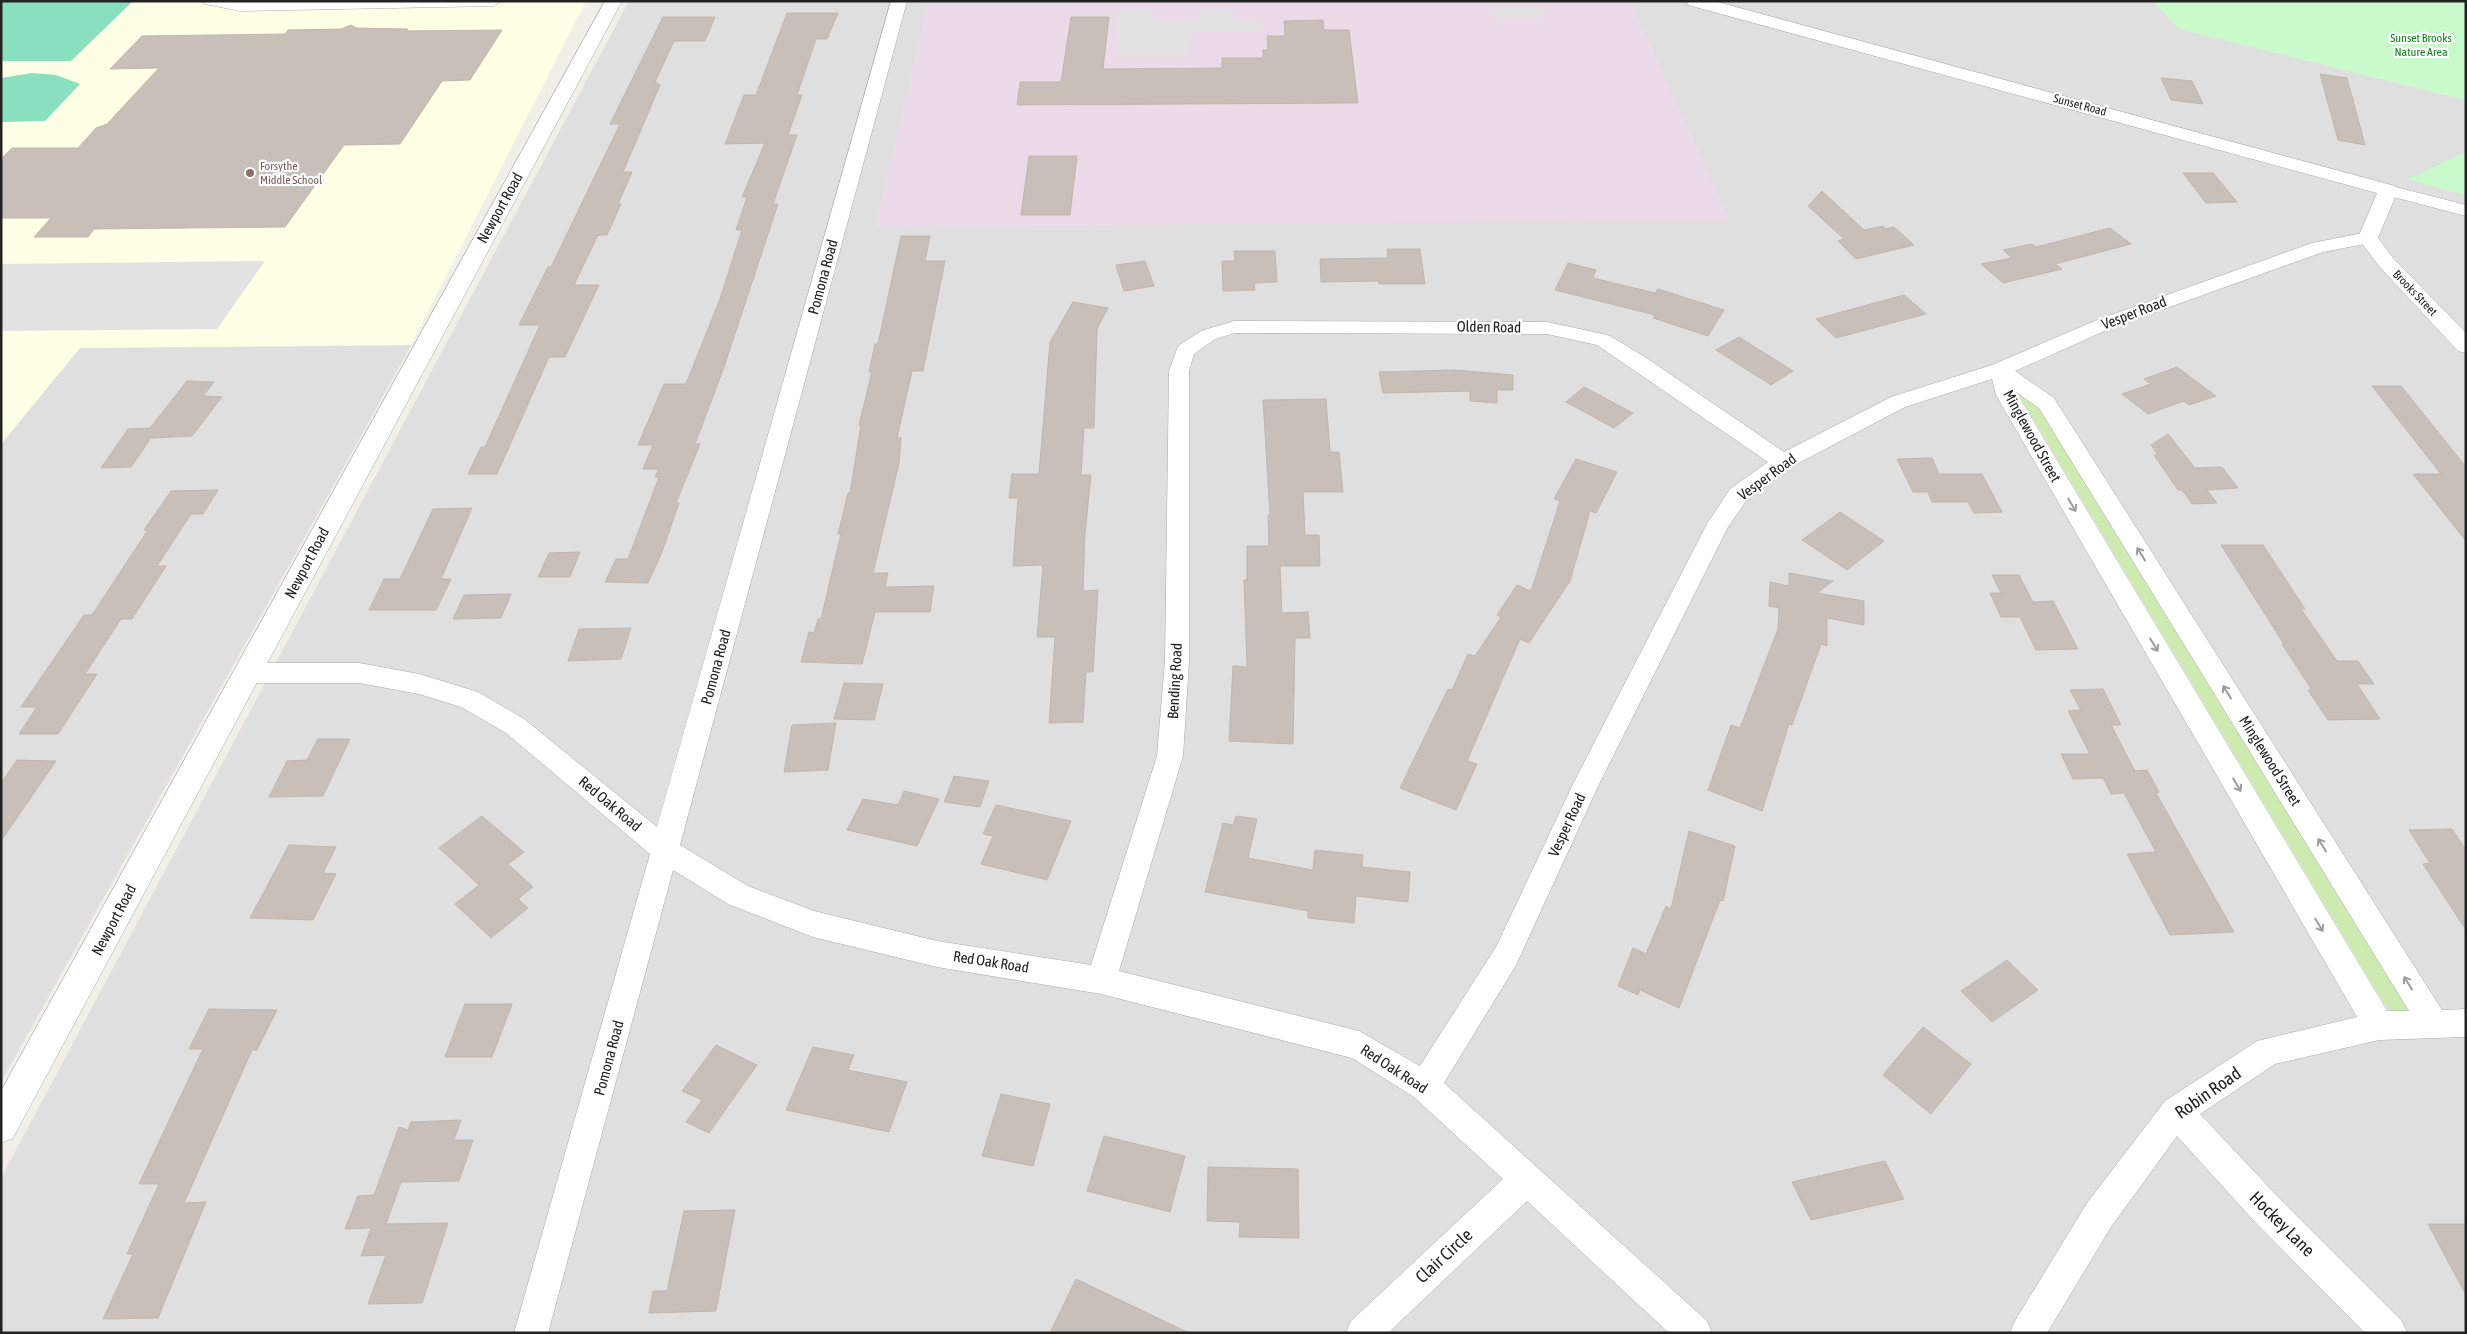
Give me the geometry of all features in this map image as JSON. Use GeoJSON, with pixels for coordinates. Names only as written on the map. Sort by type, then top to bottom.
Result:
{"type":"FeatureCollection","features":[{"type":"Feature","properties":{"kind":"street"},"geometry":{"type":"LineString","coordinates":[[210,1],[240,6],[494,1]]}},
{"type":"Feature","properties":{"kind":"street","name":"Newport Road"},"geometry":{"type":"LineString","coordinates":[[1,1126],[614,1]]}},
{"type":"Feature","properties":{"kind":"street","name":"Pomona Road"},"geometry":{"type":"LineString","coordinates":[[531,1333],[899,1]]}},
{"type":"Feature","properties":{"kind":"street","name":"Sunset Road"},"geometry":{"type":"LineString","coordinates":[[1694,1],[2466,211]]}},
{"type":"Feature","properties":{"kind":"street"},"geometry":{"type":"LineString","coordinates":[[2368,238],[2388,190]]}},
{"type":"Feature","properties":{"kind":"street","name":"Brooks Street"},"geometry":{"type":"LineString","coordinates":[[2368,238],[2396,274],[2466,346]]}},
{"type":"Feature","properties":{"kind":"street","name":"Vesper Road"},"geometry":{"type":"LineString","coordinates":[[1425,1086],[1506,956],[1587,782],[1718,524],[1738,495],[1783,462],[1898,402],[1999,370],[2104,324],[2218,282],[2319,247],[2368,238]]}},
{"type":"Feature","properties":{"kind":"street","name":"Olden Road"},"geometry":{"type":"LineString","coordinates":[[1179,372],[1185,351],[1208,335],[1234,326],[1548,328],[1603,340],[1783,462]]}},
{"type":"Feature","properties":{"kind":"street","name":"Minglewood Street"},"geometry":{"type":"LineString","coordinates":[[1999,370],[2047,403],[2434,1024]]}},
{"type":"Feature","properties":{"kind":"street","name":"Minglewood Street"},"geometry":{"type":"LineString","coordinates":[[1999,370],[2012,403],[2379,1026]]}},
{"type":"Feature","properties":{"kind":"street","name":"Bending Road"},"geometry":{"type":"LineString","coordinates":[[1101,980],[1170,756],[1177,651],[1179,372]]}},
{"type":"Feature","properties":{"kind":"street","name":"Red Oak Road"},"geometry":{"type":"LineString","coordinates":[[248,673],[359,673],[420,684],[469,699],[515,726],[665,850],[738,895],[813,924],[938,954],[1101,980],[1359,1045],[1425,1086],[1525,1180],[1695,1333]]}},
{"type":"Feature","properties":{"kind":"street","name":"Robin Road"},"geometry":{"type":"LineString","coordinates":[[2027,1333],[2099,1215],[2176,1112],[2268,1051],[2379,1026],[2466,1023]]}},
{"type":"Feature","properties":{"kind":"street","name":"Hockey Lane"},"geometry":{"type":"LineString","coordinates":[[2176,1112],[2267,1210],[2390,1333]]}},
{"type":"Feature","properties":{"kind":"street","name":"Clair Circle"},"geometry":{"type":"LineString","coordinates":[[1363,1333],[1525,1180]]}},
{"type":"Feature","properties":{"kind":"shaded area","name":"Forsythe Middle School"},"geometry":{"type":"Polygon","coordinates":[[[1,1],[586,1],[411,345],[80,348],[1,444],[1,1]]]}},
{"type":"Feature","properties":{"kind":"shaded area"},"geometry":{"type":"Polygon","coordinates":[[[629,1],[2153,1],[2180,29],[2466,100],[2466,152],[2409,179],[2466,195],[2466,1333],[1,1333],[1,1178],[629,1]]]}},
{"type":"Feature","properties":{"kind":"shaded area"},"geometry":{"type":"Polygon","coordinates":[[[1630,1],[1730,221],[875,226],[928,4],[1630,1]]]}},
{"type":"Feature","properties":{"kind":"shaded area"},"geometry":{"type":"Polygon","coordinates":[[[1492,8],[1541,8],[1544,18],[1495,18],[1492,8]]]}},
{"type":"Feature","properties":{"kind":"shaded area"},"geometry":{"type":"Polygon","coordinates":[[[1199,9],[1233,9],[1233,21],[1260,21],[1260,32],[1191,32],[1190,56],[1116,56],[1119,10],[1154,10],[1154,22],[1199,22],[1199,9]]]}},
{"type":"Feature","properties":{"kind":"shaded area"},"geometry":{"type":"Polygon","coordinates":[[[265,261],[217,329],[1,331],[1,264],[265,261]]]}},
{"type":"Feature","properties":{"kind":"shaded area"},"geometry":{"type":"Polygon","coordinates":[[[411,345],[1,1082],[1,444],[80,348],[411,345]]]}},
{"type":"Feature","properties":{"kind":"green space"},"geometry":{"type":"Polygon","coordinates":[[[1,1],[133,1],[71,61],[1,61],[1,1]]]}},
{"type":"Feature","properties":{"kind":"green space","name":"Sunset Brooks Nature Area"},"geometry":{"type":"Polygon","coordinates":[[[2153,1],[2466,1],[2466,100],[2180,29],[2153,1]]]}},
{"type":"Feature","properties":{"kind":"green space"},"geometry":{"type":"Polygon","coordinates":[[[32,73],[56,75],[80,84],[45,121],[1,122],[1,78],[32,73]]]}},
{"type":"Feature","properties":{"kind":"green space"},"geometry":{"type":"Polygon","coordinates":[[[2466,152],[2466,195],[2408,179],[2466,152]]]}},
{"type":"Feature","properties":{"kind":"green space"},"geometry":{"type":"Polygon","coordinates":[[[2030,392],[2403,1001],[2406,1008],[2404,1012],[2392,1011],[2383,1002],[2018,393],[2030,392]]]}},
{"type":"Feature","properties":{"kind":"building"},"geometry":{"type":"Polygon","coordinates":[[[787,13],[838,13],[827,39],[816,39],[797,95],[802,95],[788,135],[797,135],[773,204],[778,204],[724,367],[695,444],[700,444],[676,503],[679,503],[662,552],[648,583],[605,582],[616,559],[628,559],[659,477],[655,477],[659,469],[643,469],[653,445],[638,445],[664,384],[686,384],[720,299],[742,230],[736,230],[747,197],[742,197],[765,143],[725,144],[744,95],[756,95],[787,13]]]}},
{"type":"Feature","properties":{"kind":"building"},"geometry":{"type":"Polygon","coordinates":[[[663,17],[715,17],[705,41],[674,41],[655,82],[660,85],[623,172],[632,172],[618,204],[621,204],[607,235],[598,235],[574,285],[599,285],[565,357],[549,357],[497,474],[468,474],[481,447],[485,447],[540,325],[519,325],[548,267],[551,267],[620,124],[610,124],[663,17]]]}},
{"type":"Feature","properties":{"kind":"building"},"geometry":{"type":"Polygon","coordinates":[[[1071,17],[1109,17],[1103,69],[1222,68],[1222,58],[1263,58],[1263,50],[1268,50],[1267,36],[1285,36],[1284,21],[1323,20],[1324,30],[1349,30],[1358,103],[1017,105],[1020,82],[1061,82],[1071,17]]]}},
{"type":"Feature","properties":{"kind":"building"},"geometry":{"type":"Polygon","coordinates":[[[351,25],[356,28],[408,29],[406,31],[502,30],[470,80],[442,81],[400,144],[344,145],[285,227],[94,229],[88,237],[34,237],[51,218],[1,218],[1,159],[12,148],[78,148],[96,128],[107,124],[159,68],[110,69],[142,36],[285,34],[288,30],[341,29],[351,25]]]}},
{"type":"Feature","properties":{"kind":"building"},"geometry":{"type":"Polygon","coordinates":[[[2320,74],[2347,78],[2365,145],[2338,140],[2320,74]]]}},
{"type":"Feature","properties":{"kind":"building"},"geometry":{"type":"Polygon","coordinates":[[[2161,78],[2192,81],[2203,104],[2171,100],[2161,78]]]}},
{"type":"Feature","properties":{"kind":"building"},"geometry":{"type":"Polygon","coordinates":[[[1029,156],[1077,156],[1070,215],[1021,215],[1029,156]]]}},
{"type":"Feature","properties":{"kind":"building"},"geometry":{"type":"Polygon","coordinates":[[[2183,173],[2213,173],[2237,202],[2206,203],[2183,173]]]}},
{"type":"Feature","properties":{"kind":"building"},"geometry":{"type":"Polygon","coordinates":[[[1822,191],[1864,230],[1883,226],[1886,229],[1894,227],[1914,245],[1856,259],[1838,241],[1844,239],[1808,206],[1822,191]]]}},
{"type":"Feature","properties":{"kind":"building"},"geometry":{"type":"Polygon","coordinates":[[[2110,228],[2131,244],[2055,264],[2062,269],[2003,283],[1981,264],[2012,258],[2003,250],[2032,244],[2036,247],[2110,228]]]}},
{"type":"Feature","properties":{"kind":"building"},"geometry":{"type":"Polygon","coordinates":[[[901,236],[930,236],[925,261],[945,261],[923,371],[912,371],[897,438],[901,438],[899,463],[873,573],[888,573],[885,587],[934,586],[930,612],[875,612],[862,664],[801,662],[809,632],[814,633],[818,619],[821,619],[841,534],[838,534],[848,493],[850,493],[861,425],[859,425],[872,372],[869,372],[875,344],[878,344],[901,236]]]}},
{"type":"Feature","properties":{"kind":"building"},"geometry":{"type":"Polygon","coordinates":[[[1387,249],[1420,249],[1425,284],[1379,284],[1378,281],[1321,282],[1320,259],[1388,258],[1387,249]]]}},
{"type":"Feature","properties":{"kind":"building"},"geometry":{"type":"Polygon","coordinates":[[[1234,251],[1275,251],[1277,282],[1254,283],[1255,290],[1223,291],[1222,261],[1235,261],[1234,251]]]}},
{"type":"Feature","properties":{"kind":"building"},"geometry":{"type":"Polygon","coordinates":[[[1145,261],[1154,286],[1124,291],[1116,265],[1145,261]]]}},
{"type":"Feature","properties":{"kind":"building"},"geometry":{"type":"Polygon","coordinates":[[[1568,263],[1596,270],[1593,278],[1655,293],[1658,289],[1724,310],[1708,336],[1653,318],[1655,315],[1555,290],[1568,263]]]}},
{"type":"Feature","properties":{"kind":"building"},"geometry":{"type":"Polygon","coordinates":[[[1904,295],[1926,314],[1836,338],[1816,319],[1904,295]]]}},
{"type":"Feature","properties":{"kind":"building"},"geometry":{"type":"Polygon","coordinates":[[[1073,302],[1108,308],[1097,329],[1094,428],[1084,428],[1081,475],[1091,475],[1085,534],[1083,591],[1098,590],[1093,672],[1086,672],[1083,722],[1049,723],[1055,637],[1037,637],[1043,565],[1013,566],[1018,498],[1009,498],[1012,474],[1039,474],[1050,342],[1073,302]]]}},
{"type":"Feature","properties":{"kind":"building"},"geometry":{"type":"Polygon","coordinates":[[[1739,337],[1793,371],[1771,385],[1716,350],[1739,337]]]}},
{"type":"Feature","properties":{"kind":"building"},"geometry":{"type":"Polygon","coordinates":[[[2177,367],[2216,396],[2189,405],[2184,401],[2148,414],[2122,394],[2151,384],[2144,379],[2177,367]]]}},
{"type":"Feature","properties":{"kind":"building"},"geometry":{"type":"Polygon","coordinates":[[[1455,370],[1513,375],[1513,390],[1497,390],[1497,403],[1470,401],[1470,391],[1383,393],[1379,372],[1455,370]]]}},
{"type":"Feature","properties":{"kind":"building"},"geometry":{"type":"Polygon","coordinates":[[[187,381],[214,382],[203,396],[222,397],[192,436],[151,438],[131,467],[101,468],[128,429],[150,428],[187,381]]]}},
{"type":"Feature","properties":{"kind":"building"},"geometry":{"type":"Polygon","coordinates":[[[2372,386],[2401,386],[2466,467],[2466,541],[2413,474],[2441,474],[2372,386]]]}},
{"type":"Feature","properties":{"kind":"building"},"geometry":{"type":"Polygon","coordinates":[[[1584,387],[1633,413],[1614,428],[1566,402],[1584,387]]]}},
{"type":"Feature","properties":{"kind":"building"},"geometry":{"type":"Polygon","coordinates":[[[1326,399],[1330,452],[1339,452],[1343,492],[1303,492],[1305,535],[1319,535],[1320,566],[1280,566],[1282,613],[1308,612],[1310,638],[1295,638],[1293,744],[1229,741],[1233,666],[1247,667],[1244,580],[1247,580],[1247,546],[1269,546],[1268,515],[1270,515],[1263,400],[1326,399]]]}},
{"type":"Feature","properties":{"kind":"building"},"geometry":{"type":"Polygon","coordinates":[[[2168,434],[2195,468],[2222,467],[2238,488],[2207,490],[2217,503],[2192,504],[2182,490],[2178,490],[2154,455],[2158,455],[2151,445],[2168,434]]]}},
{"type":"Feature","properties":{"kind":"building"},"geometry":{"type":"Polygon","coordinates":[[[1932,458],[1939,474],[1982,474],[2002,512],[1974,513],[1968,502],[1932,502],[1928,492],[1913,492],[1897,459],[1932,458]]]}},
{"type":"Feature","properties":{"kind":"building"},"geometry":{"type":"Polygon","coordinates":[[[1576,459],[1617,472],[1596,513],[1590,511],[1570,581],[1529,643],[1520,639],[1467,761],[1477,764],[1456,810],[1400,788],[1448,689],[1452,690],[1468,654],[1475,656],[1501,617],[1497,615],[1517,585],[1531,591],[1560,501],[1554,499],[1576,459]]]}},
{"type":"Feature","properties":{"kind":"building"},"geometry":{"type":"Polygon","coordinates":[[[218,490],[203,514],[191,514],[157,566],[166,566],[132,619],[121,619],[85,674],[97,674],[58,734],[19,734],[37,707],[21,707],[84,615],[92,615],[148,530],[144,530],[171,491],[218,490]]]}},
{"type":"Feature","properties":{"kind":"building"},"geometry":{"type":"Polygon","coordinates":[[[472,508],[441,579],[451,579],[436,610],[369,610],[384,579],[400,579],[433,509],[472,508]]]}},
{"type":"Feature","properties":{"kind":"building"},"geometry":{"type":"Polygon","coordinates":[[[1840,512],[1884,541],[1847,570],[1802,540],[1840,512]]]}},
{"type":"Feature","properties":{"kind":"building"},"geometry":{"type":"Polygon","coordinates":[[[2221,545],[2263,545],[2305,609],[2301,609],[2337,661],[2358,661],[2374,684],[2357,684],[2380,719],[2328,720],[2308,690],[2312,690],[2282,644],[2284,644],[2221,545]]]}},
{"type":"Feature","properties":{"kind":"building"},"geometry":{"type":"Polygon","coordinates":[[[580,552],[570,577],[538,577],[549,553],[580,552]]]}},
{"type":"Feature","properties":{"kind":"building"},"geometry":{"type":"Polygon","coordinates":[[[1789,573],[1833,581],[1817,593],[1864,601],[1864,625],[1827,618],[1827,646],[1821,644],[1792,725],[1789,724],[1762,811],[1708,790],[1731,725],[1740,728],[1778,629],[1779,608],[1769,606],[1770,582],[1789,586],[1789,573]]]}},
{"type":"Feature","properties":{"kind":"building"},"geometry":{"type":"Polygon","coordinates":[[[1992,575],[2019,575],[2033,602],[2053,601],[2078,649],[2036,650],[2020,617],[2001,617],[1990,593],[2001,593],[1992,575]]]}},
{"type":"Feature","properties":{"kind":"building"},"geometry":{"type":"Polygon","coordinates":[[[511,594],[501,618],[453,619],[464,595],[511,594]]]}},
{"type":"Feature","properties":{"kind":"building"},"geometry":{"type":"Polygon","coordinates":[[[631,628],[621,659],[568,661],[579,629],[631,628]]]}},
{"type":"Feature","properties":{"kind":"building"},"geometry":{"type":"Polygon","coordinates":[[[844,683],[883,684],[874,720],[834,719],[844,683]]]}},
{"type":"Feature","properties":{"kind":"building"},"geometry":{"type":"Polygon","coordinates":[[[2103,689],[2121,725],[2111,725],[2135,771],[2147,770],[2159,792],[2156,793],[2234,932],[2170,935],[2127,854],[2156,852],[2124,793],[2111,794],[2103,778],[2073,779],[2061,754],[2090,754],[2068,711],[2081,710],[2070,690],[2103,689]]]}},
{"type":"Feature","properties":{"kind":"building"},"geometry":{"type":"Polygon","coordinates":[[[836,723],[828,770],[784,772],[792,725],[836,723]]]}},
{"type":"Feature","properties":{"kind":"building"},"geometry":{"type":"Polygon","coordinates":[[[318,739],[350,739],[323,796],[269,797],[287,761],[307,760],[318,739]]]}},
{"type":"Feature","properties":{"kind":"building"},"geometry":{"type":"Polygon","coordinates":[[[17,760],[56,761],[1,841],[1,783],[17,760]]]}},
{"type":"Feature","properties":{"kind":"building"},"geometry":{"type":"Polygon","coordinates":[[[954,776],[989,781],[980,807],[944,802],[954,776]]]}},
{"type":"Feature","properties":{"kind":"building"},"geometry":{"type":"Polygon","coordinates":[[[904,791],[939,799],[917,846],[847,830],[863,799],[898,805],[904,791]]]}},
{"type":"Feature","properties":{"kind":"building"},"geometry":{"type":"Polygon","coordinates":[[[996,805],[1071,821],[1047,880],[981,864],[993,836],[983,834],[996,805]]]}},
{"type":"Feature","properties":{"kind":"building"},"geometry":{"type":"Polygon","coordinates":[[[482,816],[524,852],[508,864],[533,887],[518,899],[528,908],[491,938],[455,904],[479,885],[439,848],[482,816]]]}},
{"type":"Feature","properties":{"kind":"building"},"geometry":{"type":"Polygon","coordinates":[[[1236,816],[1257,819],[1248,858],[1313,870],[1315,850],[1363,855],[1362,867],[1410,872],[1408,902],[1356,896],[1354,923],[1308,918],[1308,911],[1205,892],[1223,823],[1233,825],[1236,816]]]}},
{"type":"Feature","properties":{"kind":"building"},"geometry":{"type":"Polygon","coordinates":[[[2452,829],[2466,850],[2466,930],[2423,864],[2430,863],[2409,830],[2452,829]]]}},
{"type":"Feature","properties":{"kind":"building"},"geometry":{"type":"Polygon","coordinates":[[[1689,831],[1735,846],[1723,901],[1720,900],[1679,1008],[1640,990],[1638,995],[1618,986],[1633,948],[1646,954],[1666,906],[1671,909],[1689,831]]]}},
{"type":"Feature","properties":{"kind":"building"},"geometry":{"type":"Polygon","coordinates":[[[289,845],[336,847],[323,873],[336,874],[313,920],[250,918],[289,845]]]}},
{"type":"Feature","properties":{"kind":"building"},"geometry":{"type":"Polygon","coordinates":[[[2007,960],[2038,990],[1992,1022],[1961,991],[2007,960]]]}},
{"type":"Feature","properties":{"kind":"building"},"geometry":{"type":"Polygon","coordinates":[[[465,1004],[512,1004],[492,1057],[445,1057],[465,1004]]]}},
{"type":"Feature","properties":{"kind":"building"},"geometry":{"type":"Polygon","coordinates":[[[209,1009],[277,1010],[257,1050],[252,1050],[184,1203],[206,1202],[158,1318],[103,1319],[133,1254],[127,1254],[159,1184],[139,1184],[203,1049],[189,1049],[209,1009]]]}},
{"type":"Feature","properties":{"kind":"building"},"geometry":{"type":"Polygon","coordinates":[[[1923,1027],[1971,1064],[1931,1114],[1883,1075],[1923,1027]]]}},
{"type":"Feature","properties":{"kind":"building"},"geometry":{"type":"Polygon","coordinates":[[[716,1045],[757,1065],[709,1133],[686,1122],[702,1100],[682,1091],[716,1045]]]}},
{"type":"Feature","properties":{"kind":"building"},"geometry":{"type":"Polygon","coordinates":[[[813,1047],[854,1055],[848,1070],[907,1082],[889,1132],[786,1110],[813,1047]]]}},
{"type":"Feature","properties":{"kind":"building"},"geometry":{"type":"Polygon","coordinates":[[[1001,1094],[1050,1104],[1033,1166],[982,1156],[1001,1094]]]}},
{"type":"Feature","properties":{"kind":"building"},"geometry":{"type":"Polygon","coordinates":[[[461,1120],[454,1140],[473,1140],[459,1181],[401,1182],[386,1224],[448,1223],[422,1303],[368,1304],[386,1255],[361,1256],[371,1228],[345,1229],[358,1196],[374,1195],[399,1127],[408,1130],[411,1122],[461,1120]]]}},
{"type":"Feature","properties":{"kind":"building"},"geometry":{"type":"Polygon","coordinates":[[[1104,1136],[1185,1156],[1170,1212],[1087,1191],[1104,1136]]]}},
{"type":"Feature","properties":{"kind":"building"},"geometry":{"type":"Polygon","coordinates":[[[1885,1161],[1904,1199],[1811,1220],[1792,1182],[1885,1161]]]}},
{"type":"Feature","properties":{"kind":"building"},"geometry":{"type":"Polygon","coordinates":[[[1208,1167],[1298,1169],[1299,1238],[1239,1237],[1240,1222],[1207,1221],[1208,1167]]]}},
{"type":"Feature","properties":{"kind":"building"},"geometry":{"type":"Polygon","coordinates":[[[735,1210],[716,1311],[649,1313],[653,1291],[667,1291],[684,1211],[735,1210]]]}},
{"type":"Feature","properties":{"kind":"building"},"geometry":{"type":"Polygon","coordinates":[[[2428,1224],[2466,1224],[2466,1295],[2428,1224]]]}},
{"type":"Feature","properties":{"kind":"building"},"geometry":{"type":"Polygon","coordinates":[[[1076,1279],[1189,1333],[1050,1333],[1076,1279]]]}},
{"type":"Feature","properties":{"kind":"place","name":"Forsythe Middle School"},"geometry":{"type":"Point","coordinates":[250,173]}}]}
